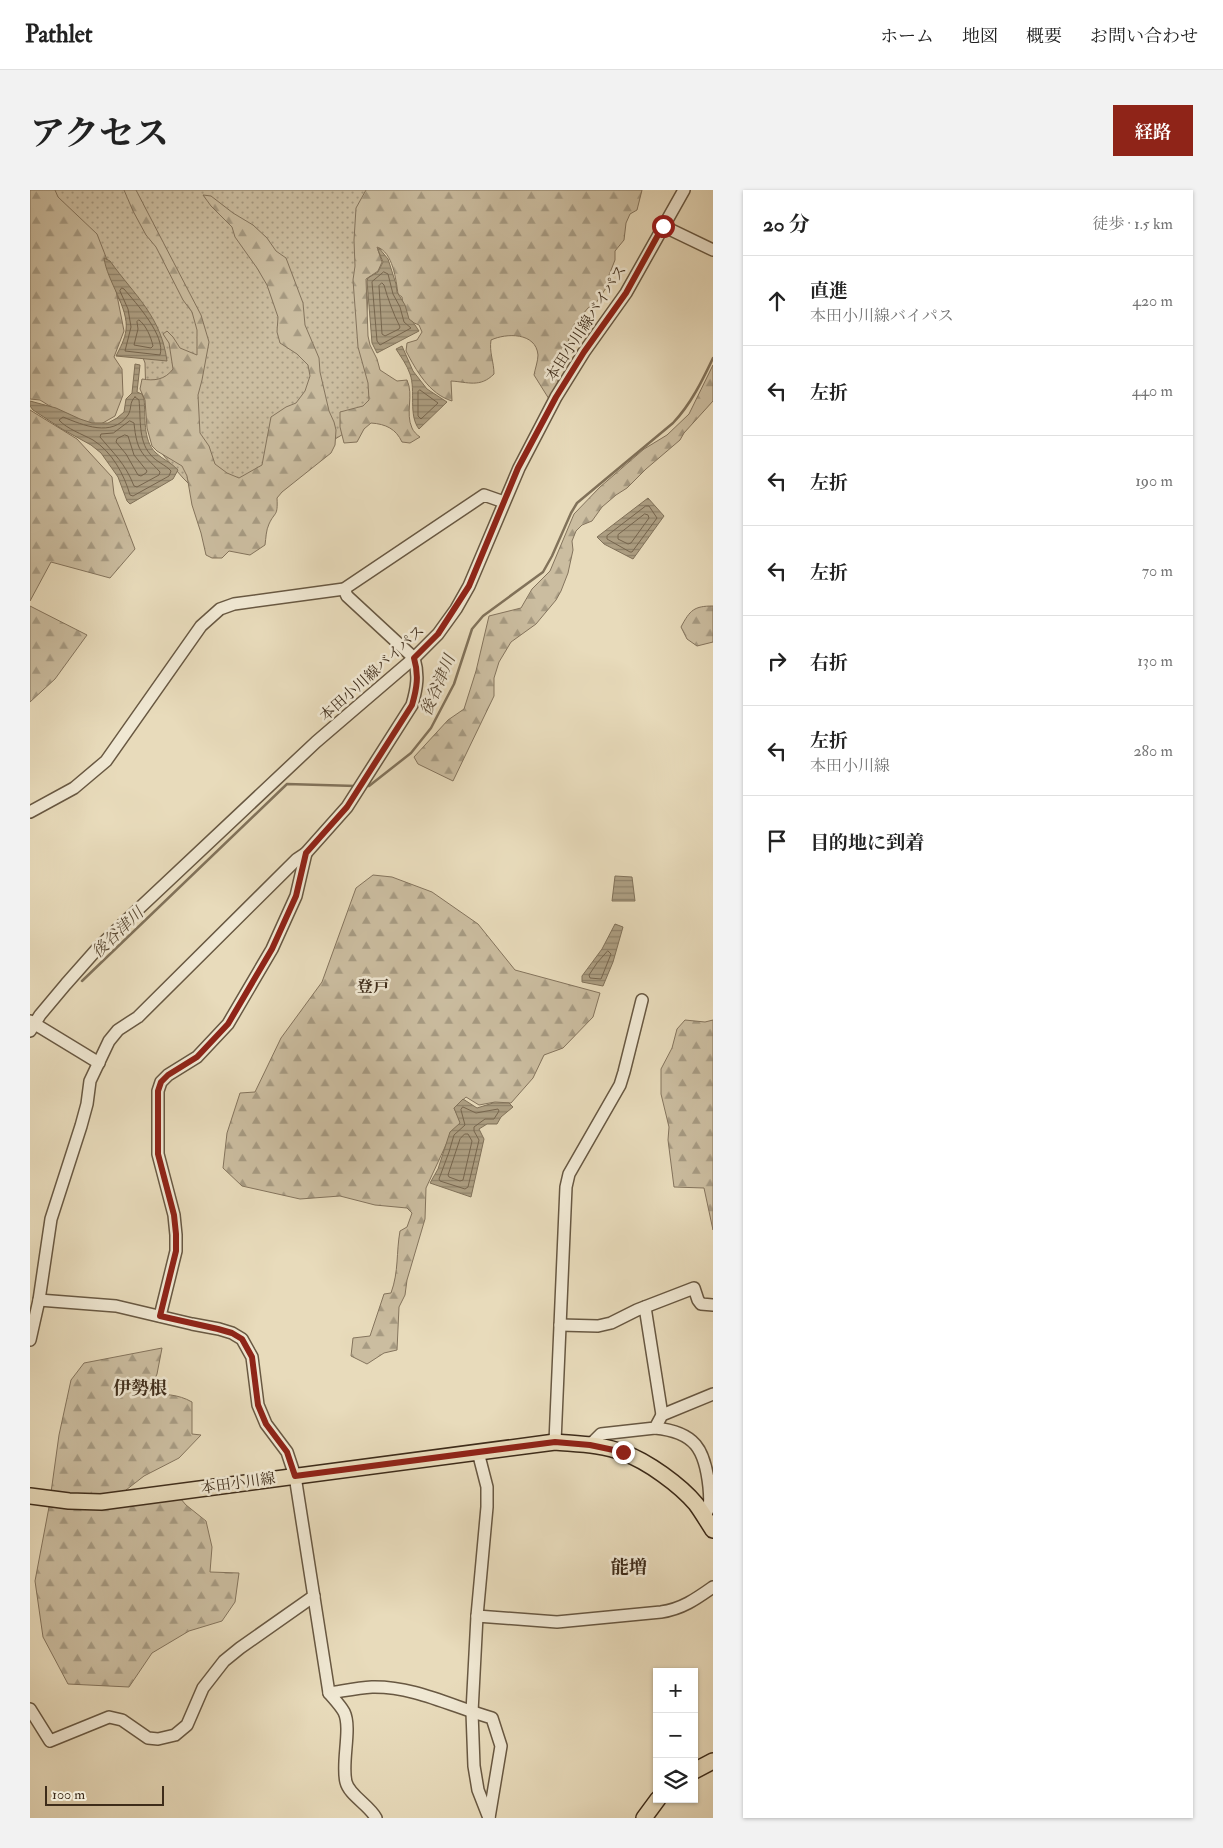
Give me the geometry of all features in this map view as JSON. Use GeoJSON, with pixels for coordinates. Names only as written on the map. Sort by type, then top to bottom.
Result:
{"type":"FeatureCollection","features":[{"type":"Feature","properties":{"kind":"main road","name":"本田小川線"},"geometry":{"type":"LineString","coordinates":[[30,1496],[69,1501],[101,1502],[555,1442],[590,1445],[623,1452],[671,1481],[695,1503],[713,1530]]}},
{"type":"Feature","properties":{"kind":"main road"},"geometry":{"type":"LineString","coordinates":[[698,1769],[713,1761]]}},
{"type":"Feature","properties":{"kind":"main road"},"geometry":{"type":"LineString","coordinates":[[644,1818],[655,1803]]}},
{"type":"Feature","properties":{"kind":"street","name":"本田小川線バイパス"},"geometry":{"type":"LineString","coordinates":[[31,1025],[97,949],[131,916],[316,742],[414,658],[438,634],[465,593],[518,468],[556,397],[584,352],[626,293],[684,190]]}},
{"type":"Feature","properties":{"kind":"street"},"geometry":{"type":"LineString","coordinates":[[663,226],[713,250]]}},
{"type":"Feature","properties":{"kind":"street"},"geometry":{"type":"LineString","coordinates":[[30,812],[74,788],[106,761],[201,626],[220,610],[234,604],[344,589],[484,496],[493,497],[504,502]]}},
{"type":"Feature","properties":{"kind":"street"},"geometry":{"type":"LineString","coordinates":[[30,1340],[39,1300],[51,1219],[81,1126],[87,1104],[90,1081],[109,1041],[118,1030],[138,1017],[297,859],[306,853],[347,807],[412,705],[417,688],[417,670],[414,658],[347,596],[344,589]]}},
{"type":"Feature","properties":{"kind":"street"},"geometry":{"type":"LineString","coordinates":[[160,1316],[176,1251],[176,1234],[174,1215],[158,1154],[158,1091],[161,1082],[168,1075],[197,1057],[224,1029],[258,976],[296,896],[306,853]]}},
{"type":"Feature","properties":{"kind":"street"},"geometry":{"type":"LineString","coordinates":[[555,1442],[566,1187],[569,1174],[620,1085],[642,1000]]}},
{"type":"Feature","properties":{"kind":"street"},"geometry":{"type":"LineString","coordinates":[[31,1025],[99,1063]]}},
{"type":"Feature","properties":{"kind":"street"},"geometry":{"type":"LineString","coordinates":[[560,1325],[598,1326],[611,1323],[645,1307],[694,1288],[701,1304],[713,1305]]}},
{"type":"Feature","properties":{"kind":"street"},"geometry":{"type":"LineString","coordinates":[[39,1300],[116,1306],[218,1329],[232,1333],[242,1339],[252,1357],[258,1405],[266,1424],[287,1452],[295,1476],[329,1693],[344,1711],[346,1720],[346,1782],[350,1791],[368,1806],[376,1818]]}},
{"type":"Feature","properties":{"kind":"street"},"geometry":{"type":"LineString","coordinates":[[645,1307],[662,1415],[655,1428]]}},
{"type":"Feature","properties":{"kind":"street"},"geometry":{"type":"LineString","coordinates":[[662,1415],[713,1394]]}},
{"type":"Feature","properties":{"kind":"street"},"geometry":{"type":"LineString","coordinates":[[590,1445],[601,1434],[655,1428],[671,1429],[684,1434],[695,1443],[706,1465],[710,1498],[709,1510],[704,1517]]}},
{"type":"Feature","properties":{"kind":"street"},"geometry":{"type":"LineString","coordinates":[[478,1452],[488,1487],[488,1494],[477,1616],[472,1712],[474,1766],[478,1790],[489,1818]]}},
{"type":"Feature","properties":{"kind":"street"},"geometry":{"type":"LineString","coordinates":[[477,1616],[557,1622],[673,1611],[687,1605],[713,1587]]}},
{"type":"Feature","properties":{"kind":"street"},"geometry":{"type":"LineString","coordinates":[[30,1709],[50,1741],[109,1717],[122,1720],[148,1738],[166,1738],[175,1735],[187,1725],[203,1688],[224,1661],[314,1596]]}},
{"type":"Feature","properties":{"kind":"street"},"geometry":{"type":"LineString","coordinates":[[329,1693],[372,1687],[414,1692],[492,1718],[500,1746],[489,1818]]}},
{"type":"Feature","properties":{"kind":"green space"},"geometry":{"type":"Polygon","coordinates":[[[30,190],[55,190],[58,197],[97,234],[113,275],[124,331],[114,357],[122,369],[123,395],[115,416],[94,428],[64,415],[40,400],[30,399],[30,190]]]}},
{"type":"Feature","properties":{"kind":"green space"},"geometry":{"type":"Polygon","coordinates":[[[43,190],[384,190],[371,254],[365,338],[376,414],[273,477],[224,519],[183,478],[151,441],[146,401],[145,363],[123,305],[43,190]]]}},
{"type":"Feature","properties":{"kind":"green space"},"geometry":{"type":"Polygon","coordinates":[[[124,190],[136,190],[201,315],[209,342],[198,395],[200,433],[209,446],[215,464],[227,473],[239,478],[262,465],[271,417],[296,403],[305,391],[310,376],[308,365],[297,354],[280,343],[277,332],[278,317],[267,285],[257,268],[235,237],[232,227],[203,195],[211,196],[253,225],[267,238],[276,251],[286,258],[303,303],[305,325],[319,358],[320,372],[329,411],[336,430],[335,445],[331,453],[277,498],[276,511],[268,526],[265,545],[250,555],[229,551],[222,558],[212,558],[206,555],[192,505],[187,476],[182,466],[152,446],[147,428],[145,400],[140,389],[142,379],[159,379],[170,373],[173,369],[169,343],[163,334],[167,331],[180,348],[197,355],[197,330],[192,312],[183,300],[156,247],[146,235],[124,190]]]}},
{"type":"Feature","properties":{"kind":"green space"},"geometry":{"type":"Polygon","coordinates":[[[366,190],[642,190],[637,210],[630,214],[626,223],[624,240],[615,251],[615,260],[609,275],[608,285],[596,303],[588,308],[573,326],[562,361],[555,394],[549,399],[534,375],[538,357],[536,347],[526,338],[519,336],[504,336],[491,340],[494,374],[489,378],[479,383],[451,381],[452,401],[437,393],[424,380],[406,351],[407,343],[417,340],[422,332],[419,325],[405,319],[402,297],[398,294],[393,267],[387,254],[377,247],[382,262],[378,271],[366,279],[370,345],[380,370],[397,381],[407,380],[410,392],[410,422],[413,430],[420,437],[410,443],[402,442],[390,428],[371,423],[364,429],[357,442],[344,443],[340,427],[340,412],[363,406],[369,400],[368,383],[358,347],[353,280],[356,208],[366,190]]]}},
{"type":"Feature","properties":{"kind":"green space"},"geometry":{"type":"Polygon","coordinates":[[[713,365],[713,401],[680,440],[627,488],[602,507],[592,521],[582,525],[576,531],[572,541],[573,550],[568,573],[561,591],[536,624],[511,642],[499,662],[494,678],[494,696],[453,781],[418,764],[414,757],[448,720],[464,709],[476,671],[489,616],[521,608],[532,589],[550,571],[574,514],[600,487],[644,449],[667,435],[689,414],[713,365]]]}},
{"type":"Feature","properties":{"kind":"green space"},"geometry":{"type":"Polygon","coordinates":[[[30,410],[77,439],[112,477],[114,494],[135,549],[110,578],[51,562],[30,601],[30,410]]]}},
{"type":"Feature","properties":{"kind":"green space"},"geometry":{"type":"Polygon","coordinates":[[[30,606],[87,635],[55,679],[30,702],[30,606]]]}},
{"type":"Feature","properties":{"kind":"green space"},"geometry":{"type":"Polygon","coordinates":[[[713,606],[713,642],[697,646],[687,639],[681,627],[693,610],[713,606]]]}},
{"type":"Feature","properties":{"kind":"green space"},"geometry":{"type":"Polygon","coordinates":[[[373,875],[392,877],[432,892],[478,924],[515,970],[600,993],[593,1017],[563,1048],[544,1055],[533,1078],[511,1103],[495,1102],[479,1105],[466,1097],[454,1108],[461,1123],[451,1134],[426,1188],[425,1219],[407,1280],[405,1295],[399,1307],[397,1350],[384,1353],[367,1364],[351,1356],[353,1338],[370,1336],[384,1294],[391,1293],[395,1277],[400,1231],[407,1227],[412,1213],[407,1208],[375,1205],[340,1196],[300,1199],[242,1186],[223,1168],[227,1133],[240,1093],[255,1092],[281,1038],[322,982],[356,888],[373,875]]]}},
{"type":"Feature","properties":{"kind":"green space"},"geometry":{"type":"Polygon","coordinates":[[[685,1020],[705,1022],[713,1020],[713,1230],[704,1188],[674,1187],[668,1140],[669,1127],[661,1094],[661,1069],[672,1048],[677,1029],[685,1020]]]}},
{"type":"Feature","properties":{"kind":"green space"},"geometry":{"type":"Polygon","coordinates":[[[162,1348],[157,1374],[148,1394],[176,1396],[192,1402],[192,1434],[201,1435],[179,1458],[144,1476],[126,1490],[131,1503],[180,1498],[206,1521],[212,1547],[210,1572],[239,1573],[235,1602],[222,1621],[189,1631],[152,1653],[129,1687],[68,1684],[43,1637],[35,1581],[49,1507],[59,1435],[71,1380],[84,1363],[162,1348]]]}},
{"type":"Feature","properties":{"kind":"water"},"geometry":{"type":"Polygon","coordinates":[[[379,248],[388,259],[397,292],[405,305],[409,319],[419,331],[377,353],[372,343],[367,281],[368,278],[378,272],[383,262],[378,250],[379,248]]]}},
{"type":"Feature","properties":{"kind":"water"},"geometry":{"type":"Polygon","coordinates":[[[104,258],[110,261],[146,307],[159,331],[167,361],[116,356],[125,337],[126,322],[104,258]]]}},
{"type":"Feature","properties":{"kind":"water"},"geometry":{"type":"Polygon","coordinates":[[[402,346],[413,371],[427,389],[447,402],[419,429],[414,417],[410,374],[396,349],[402,346]]]}},
{"type":"Feature","properties":{"kind":"water"},"geometry":{"type":"Polygon","coordinates":[[[135,364],[140,365],[137,392],[142,394],[144,399],[145,428],[148,441],[156,453],[178,470],[173,479],[130,504],[127,501],[118,477],[101,453],[33,410],[30,406],[30,401],[56,408],[92,423],[108,423],[124,412],[126,399],[132,393],[135,364]]]}},
{"type":"Feature","properties":{"kind":"water"},"geometry":{"type":"Polygon","coordinates":[[[648,498],[664,516],[633,559],[604,544],[597,537],[648,498]]]}},
{"type":"Feature","properties":{"kind":"water"},"geometry":{"type":"Polygon","coordinates":[[[615,876],[632,877],[635,901],[612,901],[615,876]]]}},
{"type":"Feature","properties":{"kind":"water"},"geometry":{"type":"Polygon","coordinates":[[[615,924],[623,927],[613,962],[603,986],[582,982],[582,976],[602,949],[615,924]]]}},
{"type":"Feature","properties":{"kind":"water"},"geometry":{"type":"Polygon","coordinates":[[[463,1099],[477,1108],[493,1103],[509,1103],[513,1107],[501,1117],[497,1124],[487,1124],[479,1129],[484,1139],[471,1197],[430,1183],[438,1169],[450,1132],[460,1123],[454,1108],[463,1099]]]}},
{"type":"Feature","properties":{"kind":"waterway","name":"後谷津川"},"geometry":{"type":"LineString","coordinates":[[364,786],[369,786],[411,753],[431,728],[454,684],[472,629],[483,616],[543,572],[577,503],[673,423],[691,400],[713,358]]}},
{"type":"Feature","properties":{"kind":"waterway","name":"後谷津川"},"geometry":{"type":"LineString","coordinates":[[82,981],[287,784],[356,786]]}},
{"type":"Feature","properties":{"kind":"district","name":"登戸"},"geometry":{"type":"Point","coordinates":[373,986]}},
{"type":"Feature","properties":{"kind":"district","name":"伊勢根"},"geometry":{"type":"Point","coordinates":[140,1388]}},
{"type":"Feature","properties":{"kind":"district","name":"能増"},"geometry":{"type":"Point","coordinates":[629,1567]}},
{"type":"Feature","properties":{"kind":"route"},"geometry":{"type":"LineString","coordinates":[[623,1452],[590,1445],[555,1442],[295,1476],[287,1452],[266,1424],[258,1405],[252,1357],[242,1339],[232,1333],[218,1329],[160,1316],[176,1251],[176,1234],[174,1215],[158,1154],[158,1091],[161,1082],[168,1075],[197,1057],[224,1029],[258,976],[296,896],[306,853],[347,807],[412,705],[417,688],[417,670],[414,658],[438,634],[456,609],[469,586],[518,468],[556,397],[584,352],[626,293],[663,226]]}}]}
